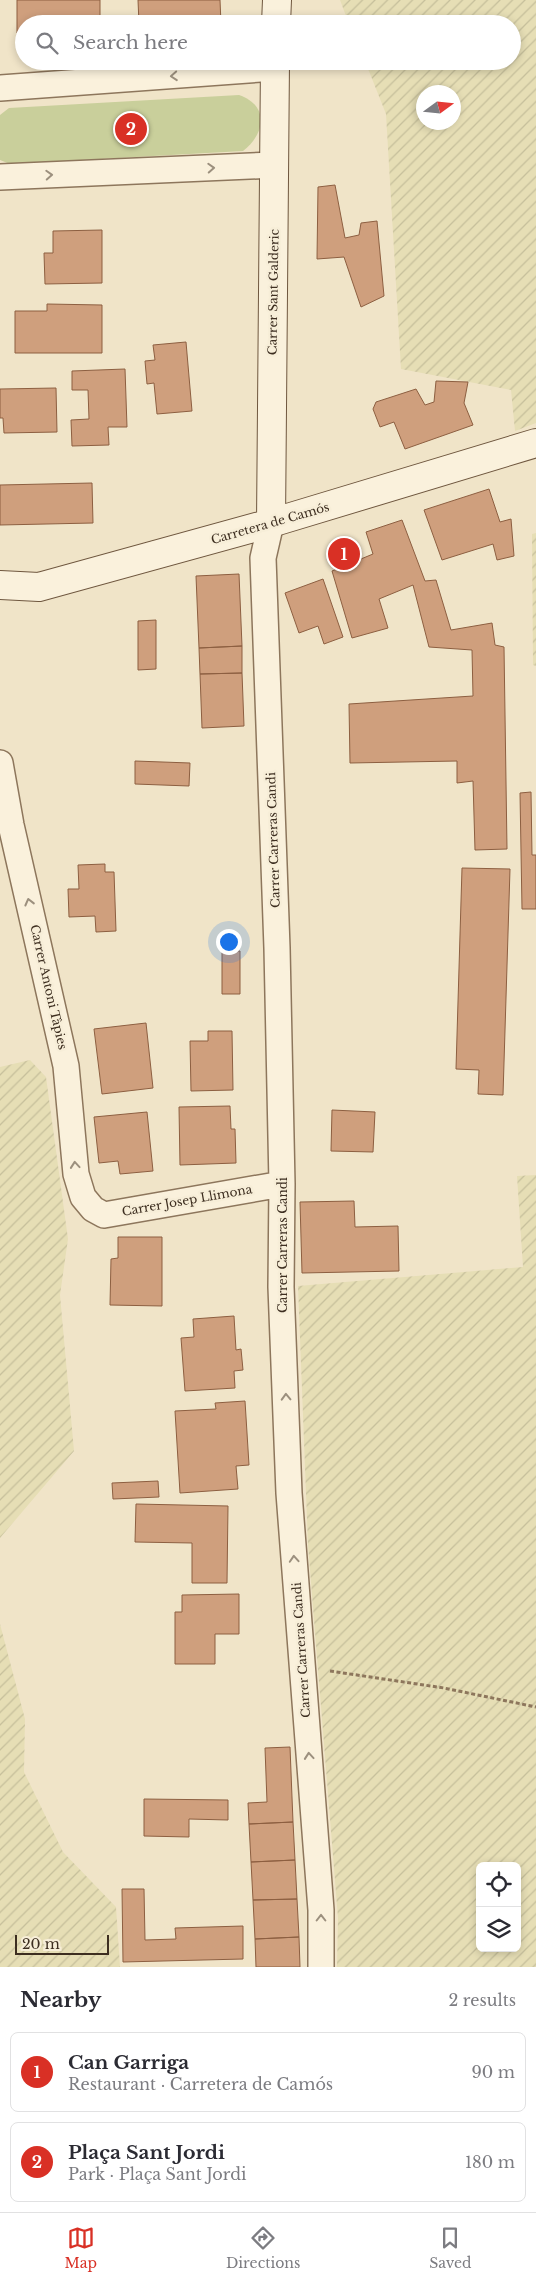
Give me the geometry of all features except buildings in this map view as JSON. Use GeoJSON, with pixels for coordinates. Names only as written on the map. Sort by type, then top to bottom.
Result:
{"type":"FeatureCollection","features":[{"type":"Feature","properties":{"kind":"street"},"geometry":{"type":"LineString","coordinates":[[276,15],[277,0]]}},
{"type":"Feature","properties":{"kind":"street"},"geometry":{"type":"LineString","coordinates":[[0,88],[215,70]]}},
{"type":"Feature","properties":{"kind":"street","name":"Carrer Sant Galderic"},"geometry":{"type":"LineString","coordinates":[[271,523],[275,70]]}},
{"type":"Feature","properties":{"kind":"street"},"geometry":{"type":"LineString","coordinates":[[0,177],[274,165]]}},
{"type":"Feature","properties":{"kind":"street","name":"Carretera de Camós"},"geometry":{"type":"LineString","coordinates":[[0,586],[39,587],[271,523],[536,443]]}},
{"type":"Feature","properties":{"kind":"street","name":"Carrer Carreras Candi"},"geometry":{"type":"LineString","coordinates":[[271,523],[263,558],[277,948],[282,1184],[281,1287],[289,1493],[321,1910],[321,1967]]}},
{"type":"Feature","properties":{"kind":"street","name":"Carrer Antoni Tàpies"},"geometry":{"type":"LineString","coordinates":[[0,763],[11,825],[66,1066],[76,1174],[82,1197],[93,1209]]}},
{"type":"Feature","properties":{"kind":"street","name":"Carrer Josep Llimona"},"geometry":{"type":"LineString","coordinates":[[93,1209],[104,1215],[282,1184]]}},
{"type":"Feature","properties":{"kind":"path"},"geometry":{"type":"LineString","coordinates":[[302,1670],[333,1671],[444,1688],[536,1707]]}},
{"type":"Feature","properties":{"kind":"shaded area"},"geometry":{"type":"Polygon","coordinates":[[[340,0],[536,0],[536,423],[515,431],[511,390],[401,369],[386,114],[369,70],[521,70],[521,15],[346,15],[340,0]]]}},
{"type":"Feature","properties":{"kind":"shaded area"},"geometry":{"type":"Polygon","coordinates":[[[536,533],[536,666],[533,665],[532,534],[536,533]]]}},
{"type":"Feature","properties":{"kind":"shaded area"},"geometry":{"type":"Polygon","coordinates":[[[30,1060],[46,1077],[68,1239],[60,1295],[74,1451],[0,1538],[0,1067],[30,1060]]]}},
{"type":"Feature","properties":{"kind":"shaded area"},"geometry":{"type":"Polygon","coordinates":[[[536,1175],[536,1967],[337,1967],[338,1918],[308,1545],[298,1286],[523,1267],[517,1176],[536,1175]]]}},
{"type":"Feature","properties":{"kind":"shaded area"},"geometry":{"type":"Polygon","coordinates":[[[0,1624],[25,1719],[24,1772],[63,1852],[116,1907],[120,1967],[0,1967],[0,1624]]]}},
{"type":"Feature","properties":{"kind":"green space"},"geometry":{"type":"Polygon","coordinates":[[[239,95],[256,106],[260,113],[261,121],[256,137],[243,151],[10,164],[0,160],[0,115],[9,108],[239,95]]]}},
{"type":"Feature","properties":{"kind":"place","name":"Plaça Sant Jordi"},"geometry":{"type":"Point","coordinates":[131,129]}},
{"type":"Feature","properties":{"kind":"place","name":"Can Garriga"},"geometry":{"type":"Point","coordinates":[344,554]}}]}
